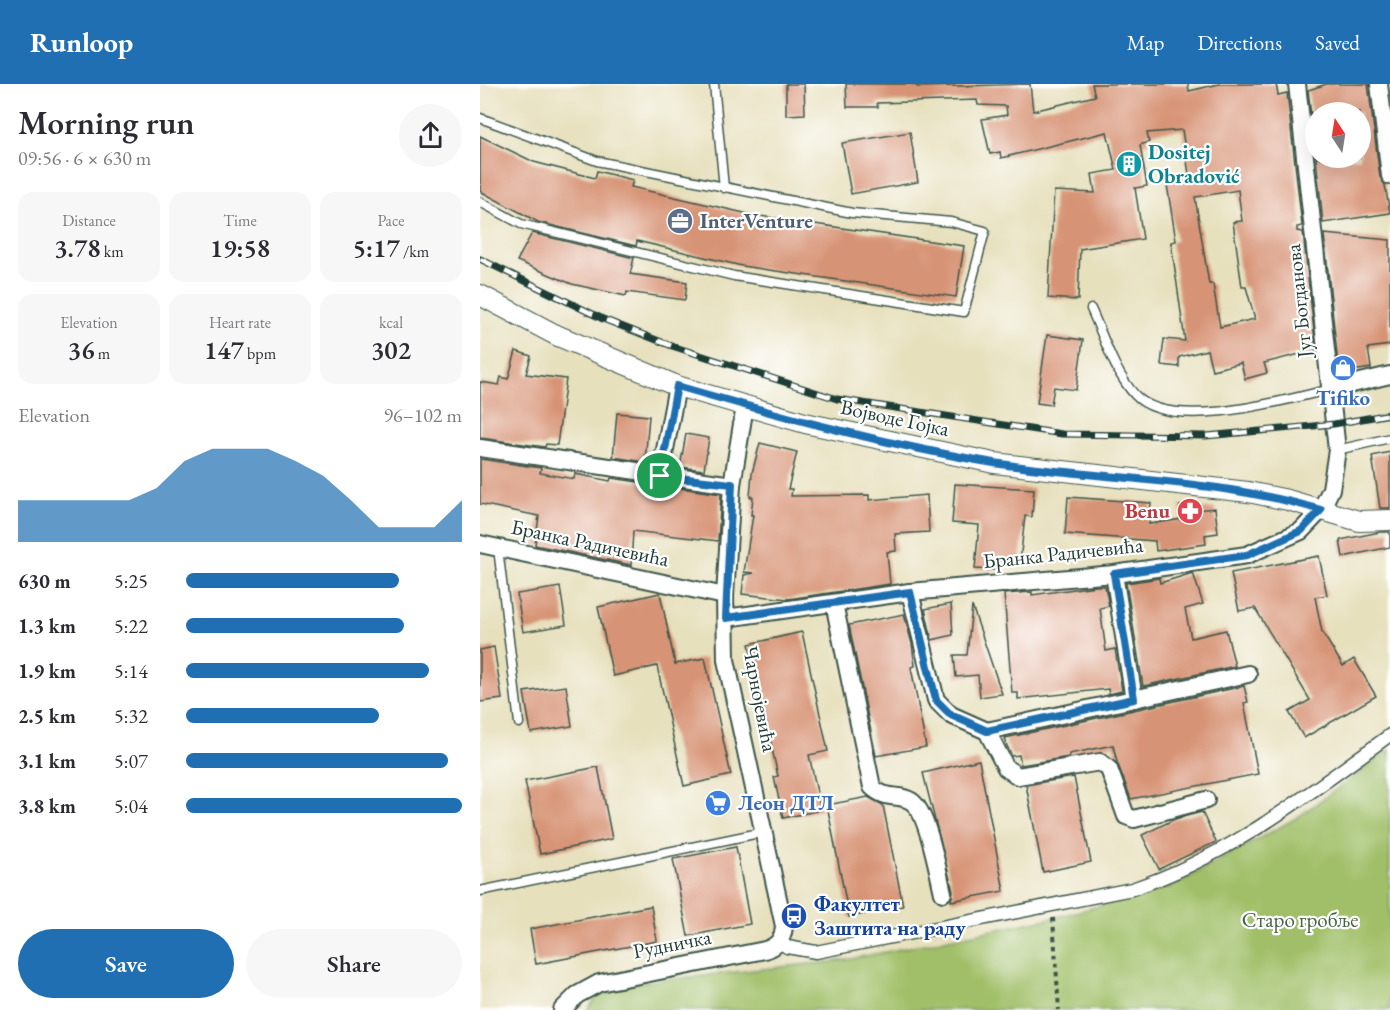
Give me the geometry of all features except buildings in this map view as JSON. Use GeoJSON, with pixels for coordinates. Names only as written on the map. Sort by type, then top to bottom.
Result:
{"type":"FeatureCollection","features":[{"type":"Feature","properties":{"kind":"street","name":"Југ Богданова"},"geometry":{"type":"LineString","coordinates":[[1298,84],[1337,450],[1331,489],[1321,510]]}},
{"type":"Feature","properties":{"kind":"street"},"geometry":{"type":"LineString","coordinates":[[1379,84],[1390,176]]}},
{"type":"Feature","properties":{"kind":"street","name":"Војводе Гојка"},"geometry":{"type":"LineString","coordinates":[[480,295],[556,335],[677,386],[868,438],[994,463],[1248,492],[1321,510]]}},
{"type":"Feature","properties":{"kind":"street"},"geometry":{"type":"LineString","coordinates":[[1331,389],[1390,375]]}},
{"type":"Feature","properties":{"kind":"street"},"geometry":{"type":"LineString","coordinates":[[660,476],[677,386]]}},
{"type":"Feature","properties":{"kind":"street","name":"Чарнојевића"},"geometry":{"type":"LineString","coordinates":[[745,406],[732,484],[725,596],[726,660],[764,831],[782,934]]}},
{"type":"Feature","properties":{"kind":"street"},"geometry":{"type":"LineString","coordinates":[[480,448],[660,476],[732,484]]}},
{"type":"Feature","properties":{"kind":"street"},"geometry":{"type":"LineString","coordinates":[[1321,510],[1359,521],[1390,520]]}},
{"type":"Feature","properties":{"kind":"street","name":"Бранка Радичевића"},"geometry":{"type":"LineString","coordinates":[[726,618],[910,592],[1114,574],[1247,555],[1301,531],[1321,510]]}},
{"type":"Feature","properties":{"kind":"street","name":"Бранка Радичевића"},"geometry":{"type":"LineString","coordinates":[[480,544],[725,596]]}},
{"type":"Feature","properties":{"kind":"street"},"geometry":{"type":"LineString","coordinates":[[1114,574],[1134,699]]}},
{"type":"Feature","properties":{"kind":"street"},"geometry":{"type":"LineString","coordinates":[[910,592],[936,700],[951,715],[987,731],[1248,674]]}},
{"type":"Feature","properties":{"kind":"street"},"geometry":{"type":"LineString","coordinates":[[834,603],[872,787],[885,796],[908,799],[921,810],[943,893]]}},
{"type":"Feature","properties":{"kind":"street"},"geometry":{"type":"LineString","coordinates":[[987,731],[1006,768],[1018,776],[1096,761],[1103,763],[1109,769],[1129,818],[1134,819],[1206,800]]}},
{"type":"Feature","properties":{"kind":"street"},"geometry":{"type":"LineString","coordinates":[[782,934],[787,947],[816,952],[1052,903],[1132,889],[1196,864],[1249,834],[1390,735]]}},
{"type":"Feature","properties":{"kind":"street","name":"Рудничка"},"geometry":{"type":"LineString","coordinates":[[562,1010],[586,989],[613,978],[765,950],[782,934]]}},
{"type":"Feature","properties":{"kind":"lane"},"geometry":{"type":"LineString","coordinates":[[714,84],[724,188]]}},
{"type":"Feature","properties":{"kind":"lane"},"geometry":{"type":"LineString","coordinates":[[480,118],[597,161],[852,213],[951,222],[986,231],[964,312],[734,276],[520,224],[480,201]]}},
{"type":"Feature","properties":{"kind":"lane"},"geometry":{"type":"LineString","coordinates":[[1091,309],[1119,371],[1136,395],[1149,405],[1190,412],[1230,411],[1331,389]]}},
{"type":"Feature","properties":{"kind":"lane"},"geometry":{"type":"LineString","coordinates":[[1337,450],[1390,438]]}},
{"type":"Feature","properties":{"kind":"lane"},"geometry":{"type":"LineString","coordinates":[[498,548],[519,723]]}},
{"type":"Feature","properties":{"kind":"lane"},"geometry":{"type":"LineString","coordinates":[[480,891],[764,831]]}},
{"type":"Feature","properties":{"kind":"path"},"geometry":{"type":"LineString","coordinates":[[1052,903],[1059,1010]]}},
{"type":"Feature","properties":{"kind":"green space","name":"Старо гробље"},"geometry":{"type":"Polygon","coordinates":[[[1390,750],[1390,1010],[588,1010],[596,997],[635,983],[846,960],[1057,917],[1171,887],[1298,817],[1390,750]]]}},
{"type":"Feature","properties":{"kind":"railway"},"geometry":{"type":"LineString","coordinates":[[480,259],[603,319],[672,346],[837,399],[1062,434],[1206,436],[1334,424],[1390,414]]}},
{"type":"Feature","properties":{"kind":"place","name":"Dositej Obradović"},"geometry":{"type":"Point","coordinates":[1129,164]}},
{"type":"Feature","properties":{"kind":"place","name":"InterVenture"},"geometry":{"type":"Point","coordinates":[680,221]}},
{"type":"Feature","properties":{"kind":"place","name":"Tifiko"},"geometry":{"type":"Point","coordinates":[1343,368]}},
{"type":"Feature","properties":{"kind":"place","name":"Benu"},"geometry":{"type":"Point","coordinates":[1190,511]}},
{"type":"Feature","properties":{"kind":"place","name":"Леон ДТЛ"},"geometry":{"type":"Point","coordinates":[718,803]}},
{"type":"Feature","properties":{"kind":"place","name":"Факултет Заштита на раду"},"geometry":{"type":"Point","coordinates":[794,916]}},
{"type":"Feature","properties":{"kind":"route"},"geometry":{"type":"LineString","coordinates":[[677,386],[805,423],[994,463],[1248,492],[1288,500],[1321,510],[1301,531],[1274,545],[1247,555],[1114,574],[1134,699],[987,731],[951,715],[936,700],[910,592],[726,618],[725,596],[732,484],[660,476],[677,386]]}}]}
